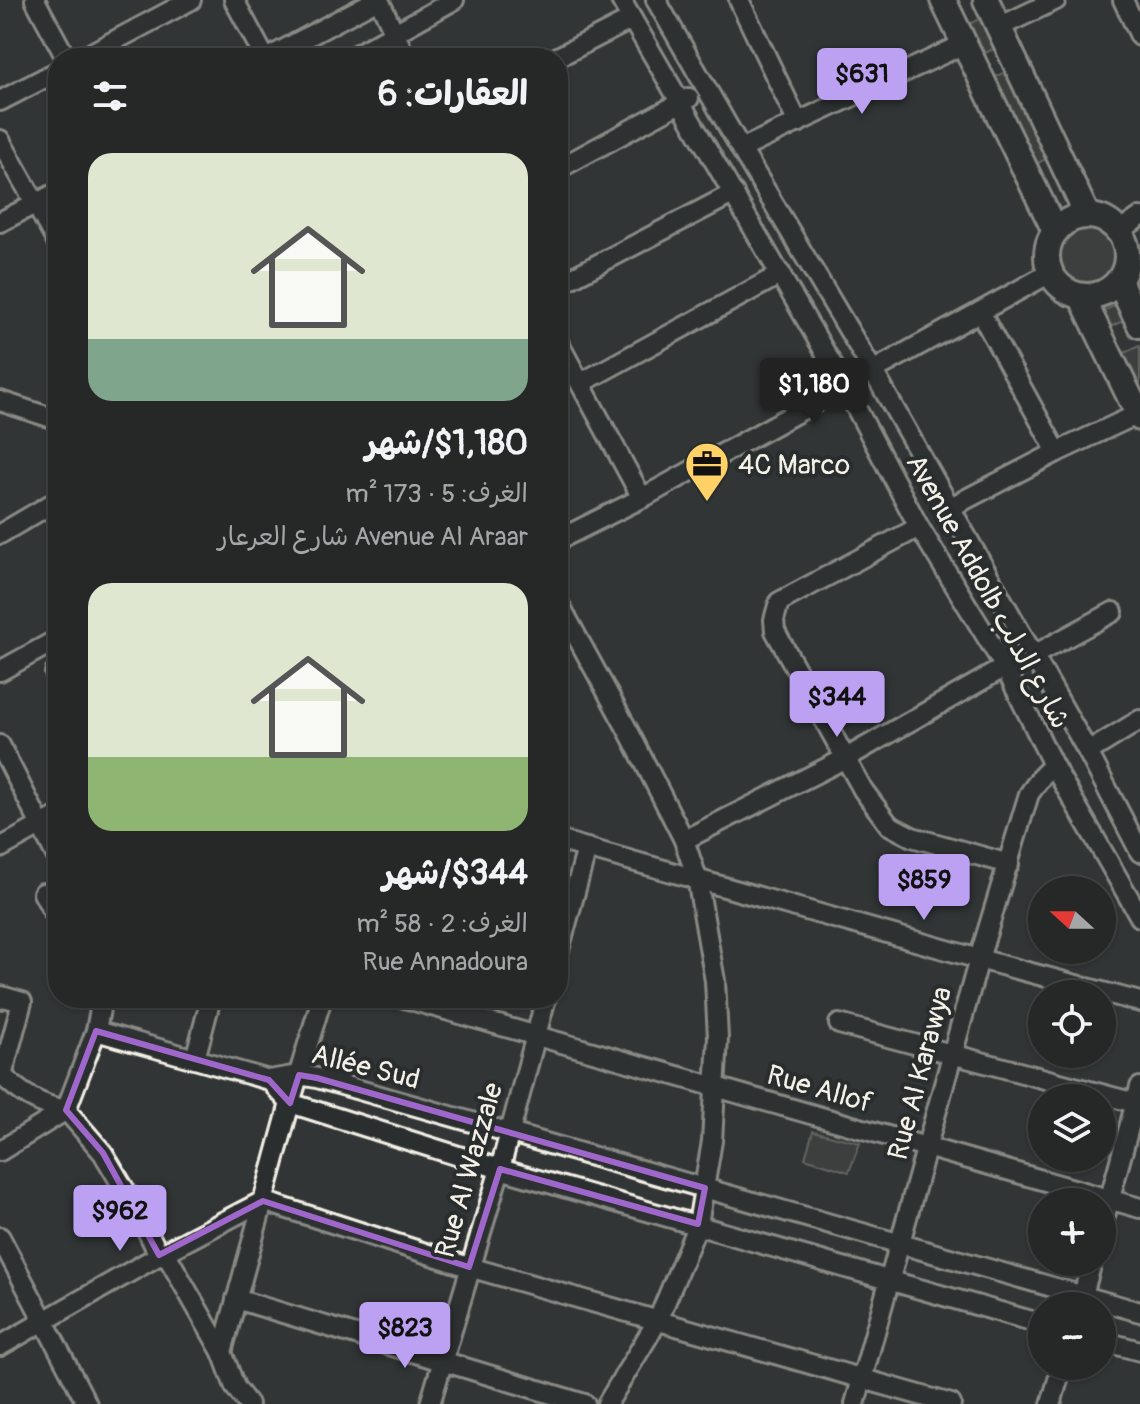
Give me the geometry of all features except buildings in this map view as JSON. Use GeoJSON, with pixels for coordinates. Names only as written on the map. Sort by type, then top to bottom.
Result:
{"type":"FeatureCollection","features":[{"type":"Feature","properties":{"kind":"main road"},"geometry":{"type":"LineString","coordinates":[[943,0],[1055,231]]}},
{"type":"Feature","properties":{"kind":"main road"},"geometry":{"type":"LineString","coordinates":[[986,0],[1087,215]]}},
{"type":"Feature","properties":{"kind":"main road"},"geometry":{"type":"LineString","coordinates":[[1087,215],[1099,217],[1120,231],[1128,256],[1119,281],[1102,294],[1081,296],[1063,288],[1050,273],[1047,251],[1055,231],[1069,219],[1087,215]]}},
{"type":"Feature","properties":{"kind":"main road"},"geometry":{"type":"LineString","coordinates":[[1119,281],[1140,325]]}},
{"type":"Feature","properties":{"kind":"main road"},"geometry":{"type":"LineString","coordinates":[[1081,296],[1139,416]]}},
{"type":"Feature","properties":{"kind":"street"},"geometry":{"type":"LineString","coordinates":[[35,0],[61,48]]}},
{"type":"Feature","properties":{"kind":"street"},"geometry":{"type":"LineString","coordinates":[[101,48],[191,0]]}},
{"type":"Feature","properties":{"kind":"street"},"geometry":{"type":"LineString","coordinates":[[234,0],[260,48]]}},
{"type":"Feature","properties":{"kind":"street"},"geometry":{"type":"LineString","coordinates":[[285,48],[377,0],[400,48]]}},
{"type":"Feature","properties":{"kind":"street"},"geometry":{"type":"LineString","coordinates":[[367,48],[454,0]]}},
{"type":"Feature","properties":{"kind":"street","name":"Avenue Addolb شارع الدلب"},"geometry":{"type":"LineString","coordinates":[[621,0],[844,385],[919,527],[1005,667],[1053,765],[1140,917]]}},
{"type":"Feature","properties":{"kind":"street","name":"Avenue Addolb شارع الدلب"},"geometry":{"type":"LineString","coordinates":[[656,0],[873,371],[1088,752],[1140,852]]}},
{"type":"Feature","properties":{"kind":"street"},"geometry":{"type":"LineString","coordinates":[[739,0],[798,123]]}},
{"type":"Feature","properties":{"kind":"street"},"geometry":{"type":"LineString","coordinates":[[999,27],[1056,0]]}},
{"type":"Feature","properties":{"kind":"street"},"geometry":{"type":"LineString","coordinates":[[1123,0],[1140,36]]}},
{"type":"Feature","properties":{"kind":"street"},"geometry":{"type":"LineString","coordinates":[[568,52],[632,19]]}},
{"type":"Feature","properties":{"kind":"street"},"geometry":{"type":"LineString","coordinates":[[741,149],[964,44]]}},
{"type":"Feature","properties":{"kind":"street"},"geometry":{"type":"LineString","coordinates":[[0,101],[48,76]]}},
{"type":"Feature","properties":{"kind":"street"},"geometry":{"type":"LineString","coordinates":[[568,163],[706,90]]}},
{"type":"Feature","properties":{"kind":"street"},"geometry":{"type":"LineString","coordinates":[[0,140],[48,226]]}},
{"type":"Feature","properties":{"kind":"street"},"geometry":{"type":"LineString","coordinates":[[568,280],[734,193]]}},
{"type":"Feature","properties":{"kind":"street"},"geometry":{"type":"LineString","coordinates":[[0,222],[48,197]]}},
{"type":"Feature","properties":{"kind":"street"},"geometry":{"type":"LineString","coordinates":[[1120,231],[1140,217]]}},
{"type":"Feature","properties":{"kind":"street"},"geometry":{"type":"LineString","coordinates":[[568,535],[642,498],[1050,273]]}},
{"type":"Feature","properties":{"kind":"street"},"geometry":{"type":"LineString","coordinates":[[581,383],[781,274]]}},
{"type":"Feature","properties":{"kind":"street"},"geometry":{"type":"LineString","coordinates":[[980,312],[1057,452]]}},
{"type":"Feature","properties":{"kind":"street"},"geometry":{"type":"LineString","coordinates":[[568,360],[642,498]]}},
{"type":"Feature","properties":{"kind":"street"},"geometry":{"type":"LineString","coordinates":[[0,401],[48,417]]}},
{"type":"Feature","properties":{"kind":"street"},"geometry":{"type":"LineString","coordinates":[[949,508],[1057,452],[1139,416]]}},
{"type":"Feature","properties":{"kind":"street"},"geometry":{"type":"LineString","coordinates":[[0,534],[48,509]]}},
{"type":"Feature","properties":{"kind":"street"},"geometry":{"type":"LineString","coordinates":[[919,527],[779,602],[774,620],[775,631],[863,790],[889,825],[912,837],[1009,864]]}},
{"type":"Feature","properties":{"kind":"street"},"geometry":{"type":"LineString","coordinates":[[1034,655],[1113,612]]}},
{"type":"Feature","properties":{"kind":"street"},"geometry":{"type":"LineString","coordinates":[[568,620],[684,840],[697,878],[715,981],[716,1087],[712,1141],[698,1224],[658,1320],[607,1404]]}},
{"type":"Feature","properties":{"kind":"street"},"geometry":{"type":"LineString","coordinates":[[0,671],[48,645]]}},
{"type":"Feature","properties":{"kind":"street"},"geometry":{"type":"LineString","coordinates":[[684,840],[846,758],[1005,667]]}},
{"type":"Feature","properties":{"kind":"street"},"geometry":{"type":"LineString","coordinates":[[1088,752],[1140,720]]}},
{"type":"Feature","properties":{"kind":"street"},"geometry":{"type":"LineString","coordinates":[[0,745],[48,817]]}},
{"type":"Feature","properties":{"kind":"street","name":"Rue Al Karawya"},"geometry":{"type":"LineString","coordinates":[[855,1404],[979,959],[1029,794],[1053,765]]}},
{"type":"Feature","properties":{"kind":"street"},"geometry":{"type":"LineString","coordinates":[[0,848],[48,821]]}},
{"type":"Feature","properties":{"kind":"street"},"geometry":{"type":"LineString","coordinates":[[568,843],[1140,1002]]}},
{"type":"Feature","properties":{"kind":"street"},"geometry":{"type":"LineString","coordinates":[[568,914],[587,848]]}},
{"type":"Feature","properties":{"kind":"street"},"geometry":{"type":"LineString","coordinates":[[0,999],[1,996],[22,1002],[1,1075],[50,1108],[66,1110],[103,1153],[222,1352],[235,1387],[248,1404]]}},
{"type":"Feature","properties":{"kind":"street"},"geometry":{"type":"LineString","coordinates":[[0,1151],[66,1110],[96,1031],[100,1008]]}},
{"type":"Feature","properties":{"kind":"street"},"geometry":{"type":"LineString","coordinates":[[195,1059],[208,1008]]}},
{"type":"Feature","properties":{"kind":"street"},"geometry":{"type":"LineString","coordinates":[[222,1352],[319,1008]]}},
{"type":"Feature","properties":{"kind":"street","name":"Rue Allof"},"geometry":{"type":"LineString","coordinates":[[438,1008],[1070,1188]]}},
{"type":"Feature","properties":{"kind":"street","name":"Rue Al Wazzale"},"geometry":{"type":"LineString","coordinates":[[430,1404],[500,1169],[543,1008]]}},
{"type":"Feature","properties":{"kind":"street"},"geometry":{"type":"LineString","coordinates":[[839,1024],[952,1054],[1138,1095],[1113,1188]]}},
{"type":"Feature","properties":{"kind":"street"},"geometry":{"type":"LineString","coordinates":[[96,1031],[269,1080]]}},
{"type":"Feature","properties":{"kind":"street","name":"Allée Sud"},"geometry":{"type":"LineString","coordinates":[[269,1080],[299,1075],[901,1244],[1053,1292]]}},
{"type":"Feature","properties":{"kind":"street","name":"Allée Sud"},"geometry":{"type":"LineString","coordinates":[[269,1080],[290,1103],[500,1169],[1028,1320]]}},
{"type":"Feature","properties":{"kind":"street"},"geometry":{"type":"LineString","coordinates":[[0,1346],[162,1253],[263,1201],[469,1267],[951,1404]]}},
{"type":"Feature","properties":{"kind":"street","name":"Rue Allof"},"geometry":{"type":"LineString","coordinates":[[1116,1201],[1140,1208]]}},
{"type":"Feature","properties":{"kind":"street"},"geometry":{"type":"LineString","coordinates":[[0,1237],[87,1404]]}},
{"type":"Feature","properties":{"kind":"street"},"geometry":{"type":"LineString","coordinates":[[236,1299],[585,1404]]}},
{"type":"Feature","properties":{"kind":"street","name":"Allée Sud"},"geometry":{"type":"LineString","coordinates":[[1116,1307],[1140,1312]]}},
{"type":"Feature","properties":{"kind":"street"},"geometry":{"type":"LineString","coordinates":[[1116,1345],[1140,1351]]}},
{"type":"Feature","properties":{"kind":"street"},"geometry":{"type":"LineString","coordinates":[[1051,1404],[1058,1380]]}},
{"type":"Feature","properties":{"kind":"highlighted area"},"geometry":{"type":"Polygon","coordinates":[[[96,1031],[269,1080],[290,1103],[299,1075],[317,1078],[705,1188],[698,1224],[500,1169],[469,1267],[263,1201],[159,1255],[103,1153],[66,1110],[96,1031]]]}},
{"type":"Feature","properties":{"kind":"shaded area"},"geometry":{"type":"Polygon","coordinates":[[[983,17],[998,47],[979,56],[965,26],[983,17]]]}},
{"type":"Feature","properties":{"kind":"shaded area"},"geometry":{"type":"Polygon","coordinates":[[[1008,71],[1050,157],[1032,166],[990,79],[1008,71]]]}},
{"type":"Feature","properties":{"kind":"shaded area"},"geometry":{"type":"Polygon","coordinates":[[[1085,227],[1106,235],[1114,256],[1106,277],[1085,285],[1064,277],[1056,256],[1064,235],[1085,227]]]}},
{"type":"Feature","properties":{"kind":"shaded area"},"geometry":{"type":"Polygon","coordinates":[[[1117,304],[1125,320],[1110,327],[1102,312],[1117,304]]]}},
{"type":"Feature","properties":{"kind":"shaded area"},"geometry":{"type":"Polygon","coordinates":[[[1140,348],[1140,397],[1120,355],[1140,348]]]}},
{"type":"Feature","properties":{"kind":"shaded area"},"geometry":{"type":"Polygon","coordinates":[[[813,1131],[860,1143],[849,1172],[805,1158],[813,1131]]]}},
{"type":"Feature","properties":{"kind":"place","name":"4C Marco"},"geometry":{"type":"Point","coordinates":[707,503]}}]}
